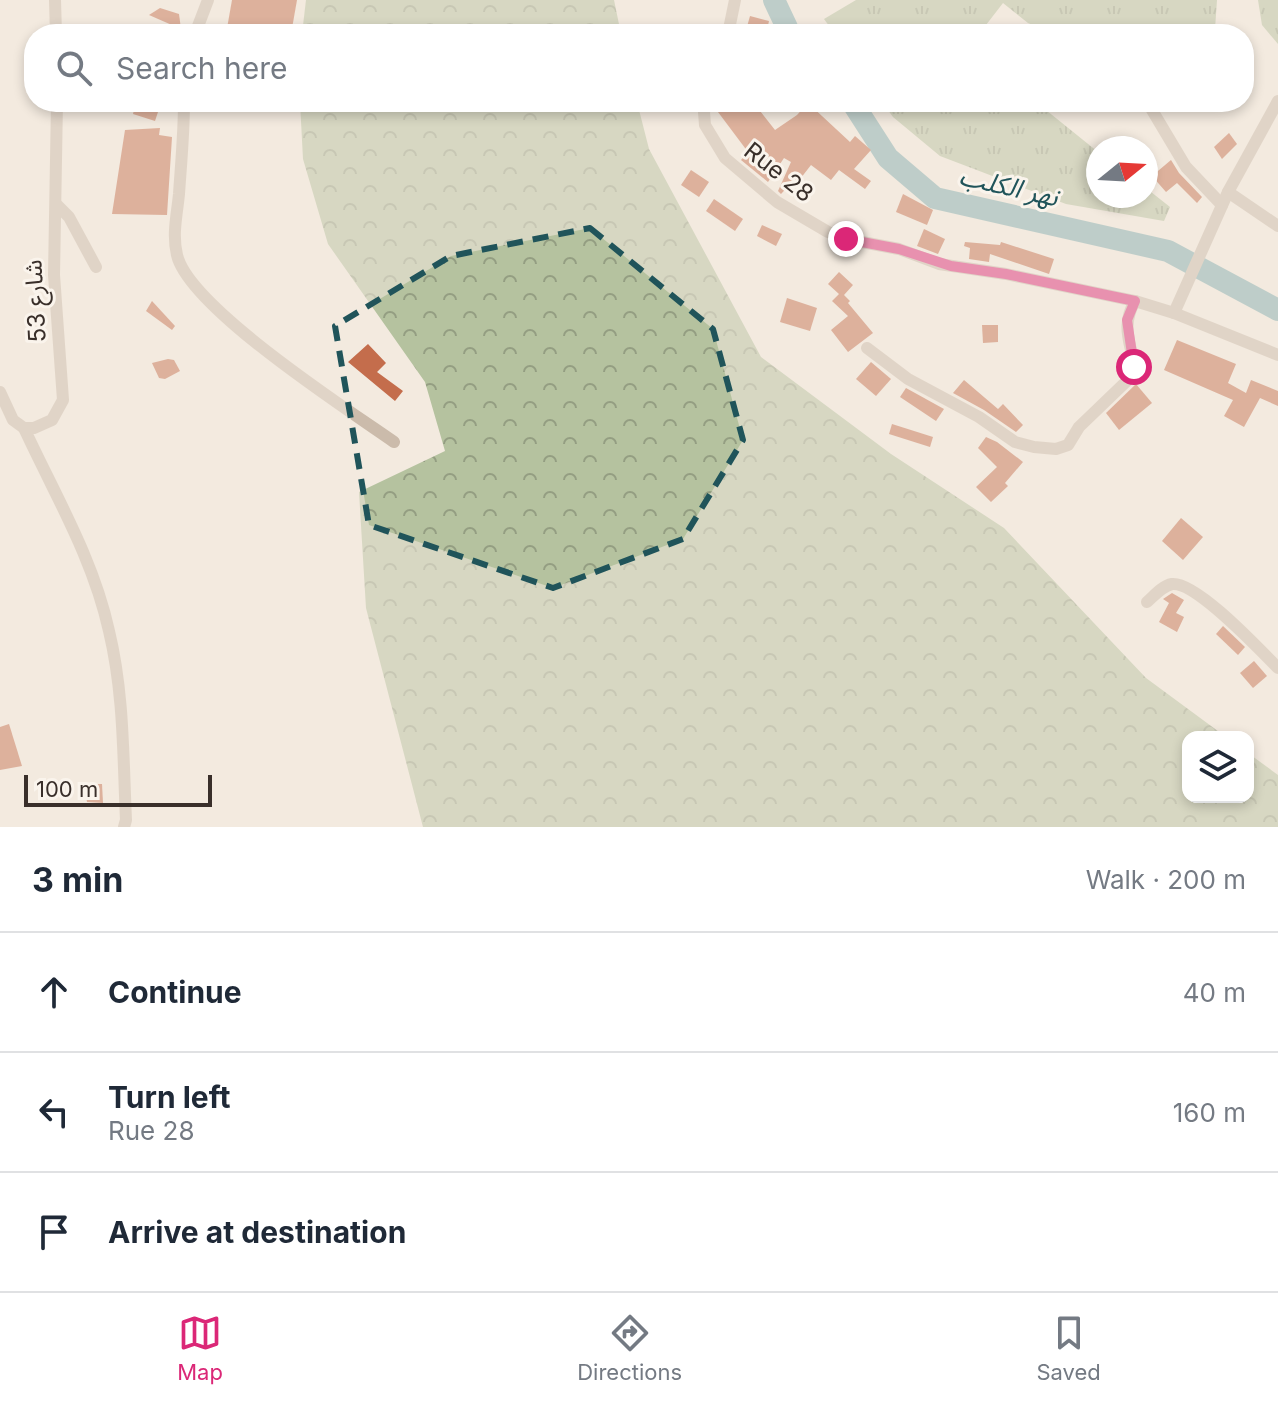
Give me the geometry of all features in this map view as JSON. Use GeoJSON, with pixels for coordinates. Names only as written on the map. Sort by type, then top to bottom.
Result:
{"type":"FeatureCollection","features":[{"type":"Feature","properties":{"kind":"street"},"geometry":{"type":"LineString","coordinates":[[55,0],[56,24]]}},
{"type":"Feature","properties":{"kind":"street"},"geometry":{"type":"LineString","coordinates":[[199,24],[208,0]]}},
{"type":"Feature","properties":{"kind":"street"},"geometry":{"type":"LineString","coordinates":[[730,24],[735,0]]}},
{"type":"Feature","properties":{"kind":"street"},"geometry":{"type":"LineString","coordinates":[[1174,313],[1228,192],[1278,101]]}},
{"type":"Feature","properties":{"kind":"street","name":"شارع 53"},"geometry":{"type":"LineString","coordinates":[[24,428],[44,425],[52,420],[63,400],[54,308],[57,112]]}},
{"type":"Feature","properties":{"kind":"street"},"geometry":{"type":"LineString","coordinates":[[183,112],[179,198],[173,229],[177,259],[199,291],[249,337],[394,442]]}},
{"type":"Feature","properties":{"kind":"street","name":"Rue 28"},"geometry":{"type":"LineString","coordinates":[[704,112],[705,125],[725,158],[777,202],[828,232],[855,241],[899,249],[939,264],[1006,274],[1135,301],[1174,313],[1278,355]]}},
{"type":"Feature","properties":{"kind":"street"},"geometry":{"type":"LineString","coordinates":[[1153,112],[1186,167],[1222,205]]}},
{"type":"Feature","properties":{"kind":"street"},"geometry":{"type":"LineString","coordinates":[[1228,192],[1278,226]]}},
{"type":"Feature","properties":{"kind":"street"},"geometry":{"type":"LineString","coordinates":[[56,204],[69,217],[96,267]]}},
{"type":"Feature","properties":{"kind":"street"},"geometry":{"type":"LineString","coordinates":[[867,348],[908,379],[979,417],[1015,442],[1034,447],[1061,448],[1068,445],[1079,427],[1131,377],[1134,367],[1127,320],[1135,301]]}},
{"type":"Feature","properties":{"kind":"street"},"geometry":{"type":"LineString","coordinates":[[0,392],[13,420],[24,428],[74,527],[109,628],[119,677],[124,827]]}},
{"type":"Feature","properties":{"kind":"street"},"geometry":{"type":"LineString","coordinates":[[1147,602],[1164,587],[1173,584],[1191,588],[1278,668]]}},
{"type":"Feature","properties":{"kind":"highlighted area"},"geometry":{"type":"Polygon","coordinates":[[[590,228],[713,329],[743,440],[683,539],[553,588],[369,525],[335,326],[451,256],[590,228]]]}},
{"type":"Feature","properties":{"kind":"green space"},"geometry":{"type":"Polygon","coordinates":[[[306,0],[614,0],[619,24],[303,24],[306,0]]]}},
{"type":"Feature","properties":{"kind":"green space"},"geometry":{"type":"Polygon","coordinates":[[[856,0],[1217,0],[1215,24],[1030,24],[1003,3],[987,24],[828,24],[824,19],[856,0]]]}},
{"type":"Feature","properties":{"kind":"green space"},"geometry":{"type":"Polygon","coordinates":[[[1258,0],[1278,0],[1278,44],[1262,25],[1258,0]]]}},
{"type":"Feature","properties":{"kind":"green space"},"geometry":{"type":"Polygon","coordinates":[[[301,112],[640,112],[649,149],[761,357],[891,454],[1004,528],[1146,678],[1218,731],[1182,731],[1182,803],[1254,803],[1254,757],[1278,775],[1278,827],[423,827],[366,608],[359,492],[445,451],[425,382],[328,244],[303,159],[301,112]]]}},
{"type":"Feature","properties":{"kind":"green space"},"geometry":{"type":"Polygon","coordinates":[[[889,112],[1048,112],[1086,142],[1086,207],[1066,204],[940,156],[889,112]]]}},
{"type":"Feature","properties":{"kind":"green space"},"geometry":{"type":"Polygon","coordinates":[[[1158,198],[1170,207],[1164,221],[1089,208],[1158,208],[1158,198]]]}},
{"type":"Feature","properties":{"kind":"building"},"geometry":{"type":"Polygon","coordinates":[[[232,0],[297,0],[293,24],[228,24],[232,0]]]}},
{"type":"Feature","properties":{"kind":"building"},"geometry":{"type":"Polygon","coordinates":[[[160,8],[179,14],[180,24],[170,24],[149,15],[160,8]]]}},
{"type":"Feature","properties":{"kind":"building"},"geometry":{"type":"Polygon","coordinates":[[[750,16],[769,21],[768,24],[748,24],[750,16]]]}},
{"type":"Feature","properties":{"kind":"building"},"geometry":{"type":"Polygon","coordinates":[[[134,112],[158,112],[155,121],[134,112]]]}},
{"type":"Feature","properties":{"kind":"building"},"geometry":{"type":"Polygon","coordinates":[[[718,112],[761,112],[775,130],[800,112],[818,112],[850,142],[855,136],[871,150],[854,169],[871,181],[865,189],[839,170],[831,180],[811,165],[797,183],[794,180],[781,194],[778,191],[791,162],[784,158],[768,182],[741,160],[748,152],[718,112]]]}},
{"type":"Feature","properties":{"kind":"building"},"geometry":{"type":"Polygon","coordinates":[[[160,128],[159,135],[172,137],[167,215],[112,214],[125,130],[160,128]]]}},
{"type":"Feature","properties":{"kind":"building"},"geometry":{"type":"Polygon","coordinates":[[[1229,133],[1237,144],[1222,159],[1214,147],[1229,133]]]}},
{"type":"Feature","properties":{"kind":"building"},"geometry":{"type":"Polygon","coordinates":[[[1171,160],[1202,197],[1197,203],[1177,183],[1166,192],[1158,183],[1158,171],[1171,160]]]}},
{"type":"Feature","properties":{"kind":"building"},"geometry":{"type":"Polygon","coordinates":[[[691,170],[709,182],[699,197],[681,185],[691,170]]]}},
{"type":"Feature","properties":{"kind":"building"},"geometry":{"type":"Polygon","coordinates":[[[903,194],[933,210],[927,225],[896,212],[903,194]]]}},
{"type":"Feature","properties":{"kind":"building"},"geometry":{"type":"Polygon","coordinates":[[[714,199],[743,219],[735,231],[706,211],[714,199]]]}},
{"type":"Feature","properties":{"kind":"building"},"geometry":{"type":"Polygon","coordinates":[[[762,225],[782,234],[776,246],[757,236],[762,225]]]}},
{"type":"Feature","properties":{"kind":"building"},"geometry":{"type":"Polygon","coordinates":[[[924,229],[945,239],[938,254],[917,246],[924,229]]]}},
{"type":"Feature","properties":{"kind":"building"},"geometry":{"type":"Polygon","coordinates":[[[965,242],[1000,245],[1001,242],[1054,259],[1049,274],[990,254],[989,262],[969,259],[970,248],[964,246],[965,242]]]}},
{"type":"Feature","properties":{"kind":"building"},"geometry":{"type":"Polygon","coordinates":[[[839,272],[853,285],[844,295],[850,301],[848,303],[873,333],[848,352],[831,330],[848,316],[832,301],[839,294],[828,284],[839,272]]]}},
{"type":"Feature","properties":{"kind":"building"},"geometry":{"type":"Polygon","coordinates":[[[787,298],[817,308],[810,331],[780,322],[787,298]]]}},
{"type":"Feature","properties":{"kind":"building"},"geometry":{"type":"Polygon","coordinates":[[[152,301],[175,326],[172,330],[146,311],[152,301]]]}},
{"type":"Feature","properties":{"kind":"building"},"geometry":{"type":"Polygon","coordinates":[[[982,325],[998,325],[998,342],[983,343],[982,325]]]}},
{"type":"Feature","properties":{"kind":"building"},"geometry":{"type":"Polygon","coordinates":[[[1177,340],[1236,364],[1228,383],[1246,393],[1251,380],[1278,391],[1278,406],[1260,398],[1244,427],[1224,416],[1233,400],[1164,370],[1177,340]]]}},
{"type":"Feature","properties":{"kind":"building"},"geometry":{"type":"Polygon","coordinates":[[[368,344],[386,363],[377,372],[403,391],[395,401],[348,362],[368,344]]]}},
{"type":"Feature","properties":{"kind":"building"},"geometry":{"type":"Polygon","coordinates":[[[174,360],[180,371],[165,379],[159,378],[152,363],[174,360]]]}},
{"type":"Feature","properties":{"kind":"building"},"geometry":{"type":"Polygon","coordinates":[[[871,362],[891,379],[876,396],[856,379],[871,362]]]}},
{"type":"Feature","properties":{"kind":"building"},"geometry":{"type":"Polygon","coordinates":[[[964,380],[998,409],[1003,404],[1023,425],[1016,432],[953,393],[964,380]]]}},
{"type":"Feature","properties":{"kind":"building"},"geometry":{"type":"Polygon","coordinates":[[[1136,384],[1152,403],[1119,430],[1106,413],[1136,384]]]}},
{"type":"Feature","properties":{"kind":"building"},"geometry":{"type":"Polygon","coordinates":[[[906,388],[944,409],[936,421],[900,397],[906,388]]]}},
{"type":"Feature","properties":{"kind":"building"},"geometry":{"type":"Polygon","coordinates":[[[892,424],[933,437],[930,447],[889,434],[892,424]]]}},
{"type":"Feature","properties":{"kind":"building"},"geometry":{"type":"Polygon","coordinates":[[[986,437],[1023,462],[1005,483],[1008,486],[991,502],[976,487],[997,467],[978,448],[986,437]]]}},
{"type":"Feature","properties":{"kind":"building"},"geometry":{"type":"Polygon","coordinates":[[[1181,518],[1203,537],[1183,560],[1162,541],[1181,518]]]}},
{"type":"Feature","properties":{"kind":"building"},"geometry":{"type":"Polygon","coordinates":[[[1172,593],[1184,600],[1176,613],[1184,617],[1177,632],[1159,622],[1169,603],[1163,599],[1172,593]]]}},
{"type":"Feature","properties":{"kind":"building"},"geometry":{"type":"Polygon","coordinates":[[[1223,626],[1245,647],[1238,655],[1216,634],[1223,626]]]}},
{"type":"Feature","properties":{"kind":"building"},"geometry":{"type":"Polygon","coordinates":[[[1254,661],[1267,676],[1253,688],[1240,673],[1254,661]]]}},
{"type":"Feature","properties":{"kind":"building"},"geometry":{"type":"Polygon","coordinates":[[[9,724],[22,766],[0,770],[0,727],[9,724]]]}},
{"type":"Feature","properties":{"kind":"building"},"geometry":{"type":"Polygon","coordinates":[[[84,784],[102,784],[103,803],[87,802],[84,784]]]}},
{"type":"Feature","properties":{"kind":"waterway","name":"نهر الكلب"},"geometry":{"type":"LineString","coordinates":[[774,0],[785,24]]}},
{"type":"Feature","properties":{"kind":"waterway","name":"نهر الكلب"},"geometry":{"type":"LineString","coordinates":[[858,112],[888,158],[935,198],[1168,251],[1278,310]]}},
{"type":"Feature","properties":{"kind":"route"},"geometry":{"type":"LineString","coordinates":[[846,239],[899,249],[939,264],[1006,274],[1135,301],[1127,320],[1134,367]]}}]}
